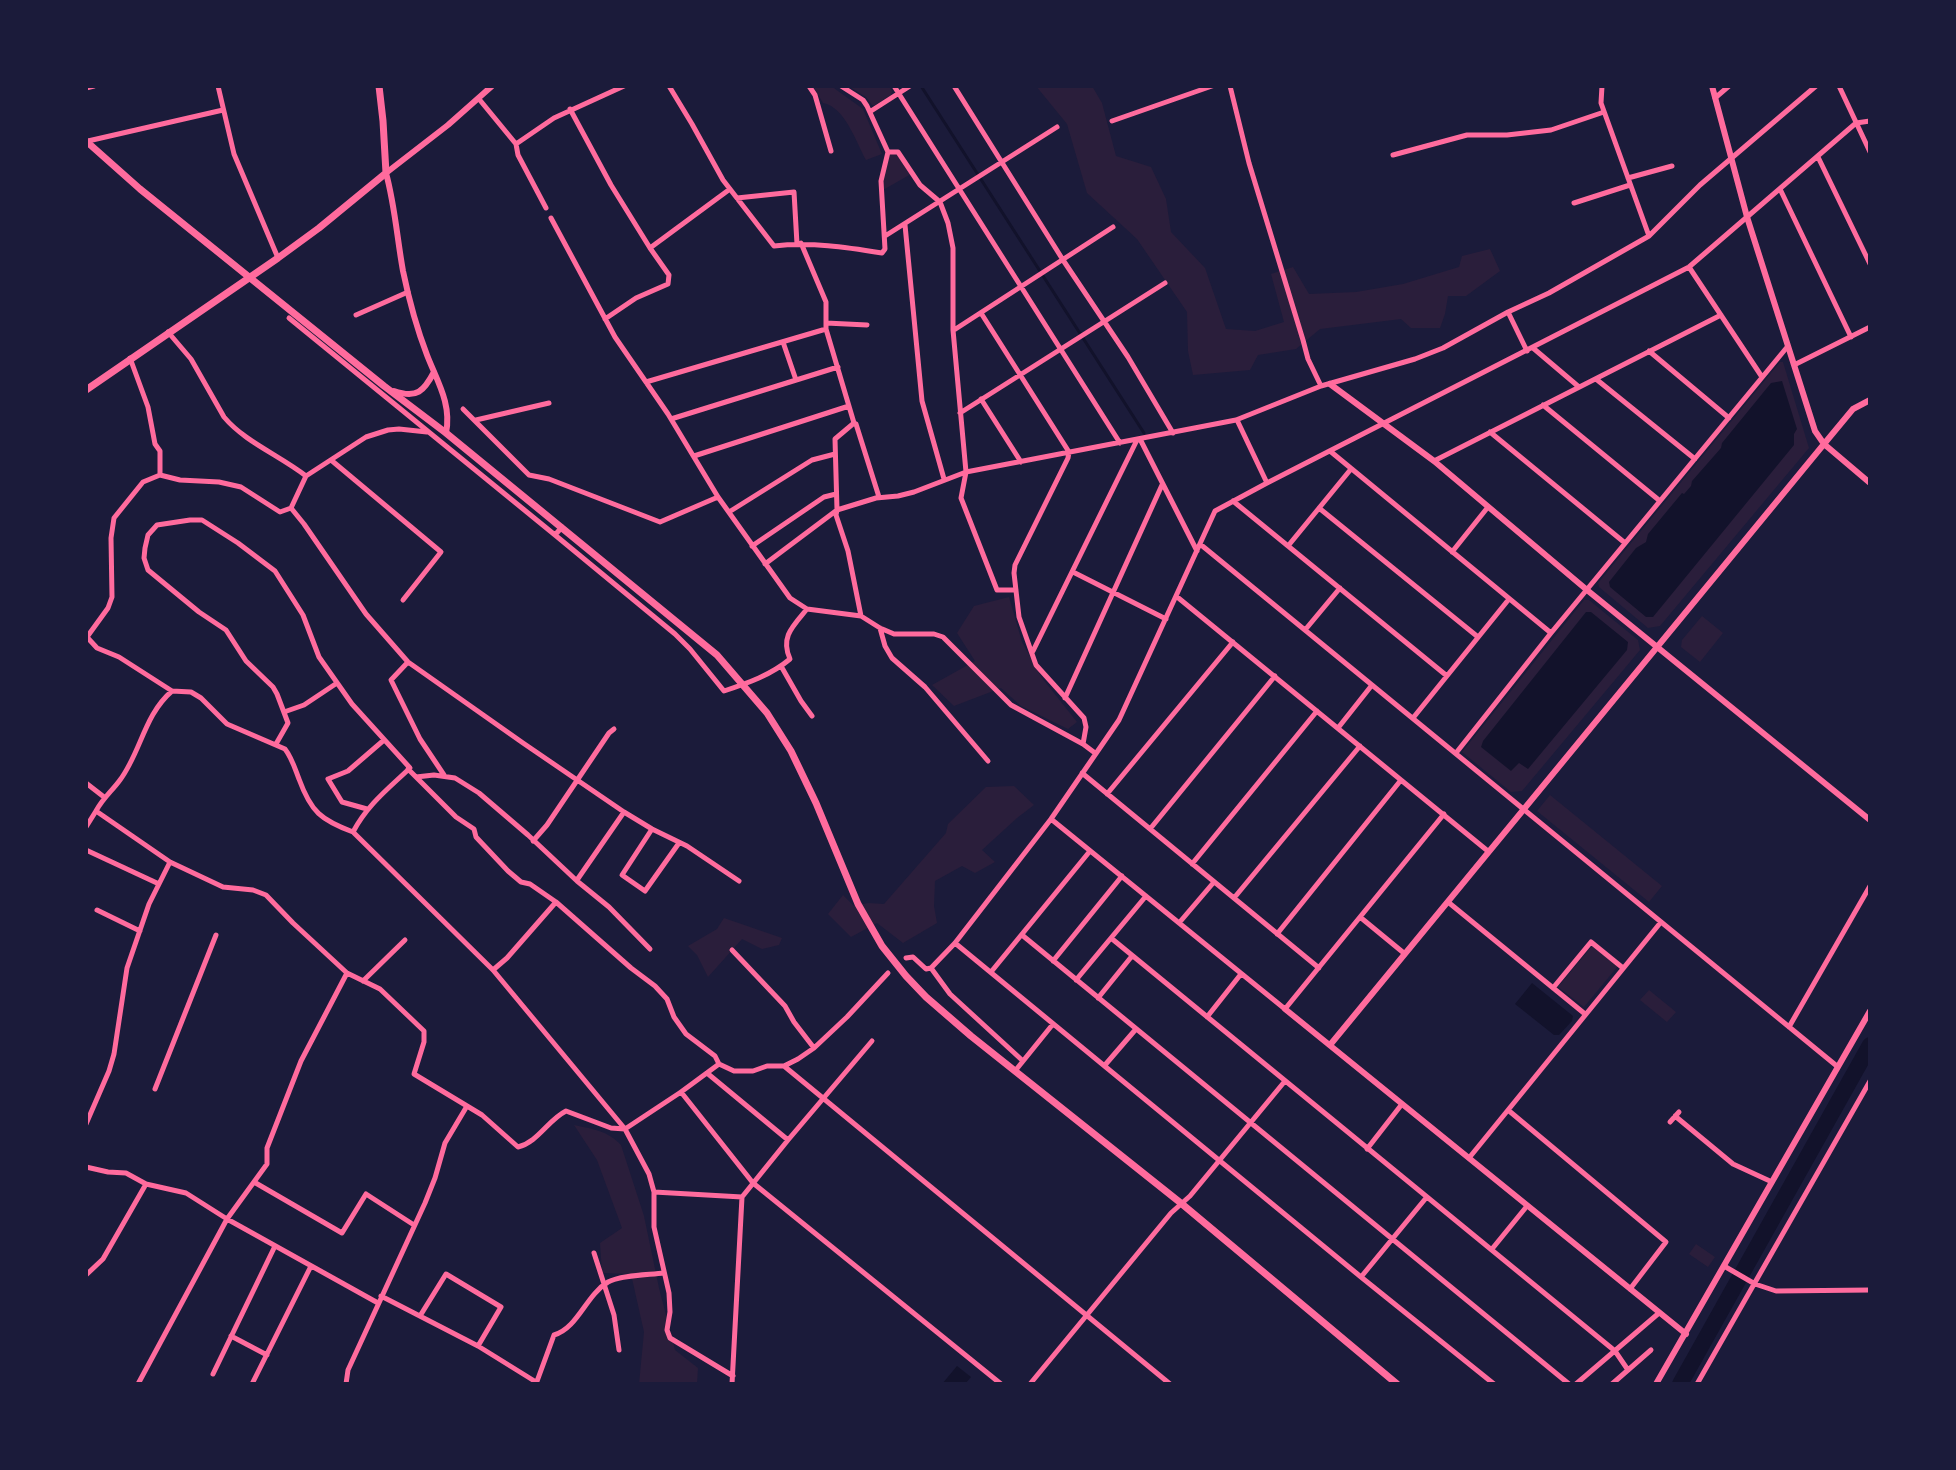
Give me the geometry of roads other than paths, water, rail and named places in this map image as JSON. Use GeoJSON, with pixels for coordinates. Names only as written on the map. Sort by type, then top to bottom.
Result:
{"type":"FeatureCollection","features":[{"type":"Feature","properties":{"kind":"main road"},"geometry":{"type":"LineString","coordinates":[[86,390],[278,258],[386,173],[379,86]]}},
{"type":"Feature","properties":{"kind":"main road"},"geometry":{"type":"LineString","coordinates":[[86,141],[140,189],[446,433],[717,655],[767,713],[791,751],[858,904],[882,946],[906,976],[971,1036],[1182,1204],[1397,1384]]}},
{"type":"Feature","properties":{"kind":"street"},"geometry":{"type":"LineString","coordinates":[[86,88],[94,86]]}},
{"type":"Feature","properties":{"kind":"street"},"geometry":{"type":"LineString","coordinates":[[218,86],[234,154],[278,258]]}},
{"type":"Feature","properties":{"kind":"street"},"geometry":{"type":"LineString","coordinates":[[446,433],[449,419],[445,399],[422,340],[408,292],[386,173],[492,86]]}},
{"type":"Feature","properties":{"kind":"street"},"geometry":{"type":"LineString","coordinates":[[516,144],[570,109],[624,86]]}},
{"type":"Feature","properties":{"kind":"street"},"geometry":{"type":"LineString","coordinates":[[669,86],[730,189],[774,246],[799,243],[833,245],[882,253],[885,236],[881,181],[888,152],[871,111],[863,100],[841,86]]}},
{"type":"Feature","properties":{"kind":"street"},"geometry":{"type":"LineString","coordinates":[[809,86],[815,95],[831,151]]}},
{"type":"Feature","properties":{"kind":"street"},"geometry":{"type":"LineString","coordinates":[[894,86],[1120,443]]}},
{"type":"Feature","properties":{"kind":"street"},"geometry":{"type":"LineString","coordinates":[[871,111],[910,86]]}},
{"type":"Feature","properties":{"kind":"street"},"geometry":{"type":"LineString","coordinates":[[954,86],[1128,357],[1173,433]]}},
{"type":"Feature","properties":{"kind":"street"},"geometry":{"type":"LineString","coordinates":[[1112,121],[1212,86]]}},
{"type":"Feature","properties":{"kind":"street"},"geometry":{"type":"LineString","coordinates":[[1230,86],[1249,163],[1305,350],[1321,386]]}},
{"type":"Feature","properties":{"kind":"street"},"geometry":{"type":"LineString","coordinates":[[1602,86],[1601,103],[1649,236]]}},
{"type":"Feature","properties":{"kind":"street"},"geometry":{"type":"LineString","coordinates":[[1712,86],[1747,217],[1815,431],[1824,444],[1870,483]]}},
{"type":"Feature","properties":{"kind":"street"},"geometry":{"type":"LineString","coordinates":[[1715,98],[1729,86]]}},
{"type":"Feature","properties":{"kind":"street"},"geometry":{"type":"LineString","coordinates":[[765,564],[837,510],[879,497],[914,492],[966,472],[1237,420],[1321,386],[1429,354],[1549,293],[1649,236],[1730,158],[1816,86]]}},
{"type":"Feature","properties":{"kind":"street"},"geometry":{"type":"LineString","coordinates":[[1839,86],[1870,152]]}},
{"type":"Feature","properties":{"kind":"street"},"geometry":{"type":"LineString","coordinates":[[479,99],[516,144],[518,155],[546,208]]}},
{"type":"Feature","properties":{"kind":"street"},"geometry":{"type":"LineString","coordinates":[[570,109],[611,185],[669,275],[668,284],[636,298],[605,319]]}},
{"type":"Feature","properties":{"kind":"street"},"geometry":{"type":"LineString","coordinates":[[86,141],[223,110]]}},
{"type":"Feature","properties":{"kind":"street"},"geometry":{"type":"LineString","coordinates":[[1393,155],[1467,135],[1551,130],[1604,112]]}},
{"type":"Feature","properties":{"kind":"street"},"geometry":{"type":"LineString","coordinates":[[906,958],[913,957],[926,969],[931,968],[955,943],[1051,819],[1119,720],[1215,511],[1689,267],[1856,123],[1870,121]]}},
{"type":"Feature","properties":{"kind":"street"},"geometry":{"type":"LineString","coordinates":[[885,236],[1057,127]]}},
{"type":"Feature","properties":{"kind":"street"},"geometry":{"type":"LineString","coordinates":[[888,152],[898,152],[920,185],[940,202],[948,223],[953,248],[953,330],[966,472],[961,498],[997,590],[1016,590]]}},
{"type":"Feature","properties":{"kind":"street"},"geometry":{"type":"LineString","coordinates":[[1818,157],[1870,264]]}},
{"type":"Feature","properties":{"kind":"street"},"geometry":{"type":"LineString","coordinates":[[1574,203],[1672,166]]}},
{"type":"Feature","properties":{"kind":"street"},"geometry":{"type":"LineString","coordinates":[[650,248],[730,189]]}},
{"type":"Feature","properties":{"kind":"street"},"geometry":{"type":"LineString","coordinates":[[1780,189],[1851,337]]}},
{"type":"Feature","properties":{"kind":"street"},"geometry":{"type":"LineString","coordinates":[[736,198],[794,192],[799,243],[826,302],[826,326],[879,497]]}},
{"type":"Feature","properties":{"kind":"street"},"geometry":{"type":"LineString","coordinates":[[551,218],[615,337],[671,419],[718,497],[790,598],[807,609],[861,616],[894,634],[934,634],[943,637],[1011,705],[1095,753]]}},
{"type":"Feature","properties":{"kind":"street"},"geometry":{"type":"LineString","coordinates":[[905,225],[922,401],[944,479]]}},
{"type":"Feature","properties":{"kind":"street"},"geometry":{"type":"LineString","coordinates":[[953,330],[1113,227]]}},
{"type":"Feature","properties":{"kind":"street"},"geometry":{"type":"LineString","coordinates":[[1689,267],[1762,377]]}},
{"type":"Feature","properties":{"kind":"street"},"geometry":{"type":"LineString","coordinates":[[959,413],[1165,283]]}},
{"type":"Feature","properties":{"kind":"street"},"geometry":{"type":"LineString","coordinates":[[356,315],[408,292]]}},
{"type":"Feature","properties":{"kind":"street"},"geometry":{"type":"LineString","coordinates":[[1508,312],[1530,350],[1579,387]]}},
{"type":"Feature","properties":{"kind":"street"},"geometry":{"type":"LineString","coordinates":[[981,313],[1069,452],[1015,565],[1014,573],[1019,617],[1036,665],[1084,718],[1083,744]]}},
{"type":"Feature","properties":{"kind":"street"},"geometry":{"type":"LineString","coordinates":[[1434,461],[1721,315]]}},
{"type":"Feature","properties":{"kind":"street"},"geometry":{"type":"LineString","coordinates":[[289,318],[675,634],[724,691],[756,680],[790,659],[785,641],[807,609]]}},
{"type":"Feature","properties":{"kind":"street"},"geometry":{"type":"LineString","coordinates":[[646,382],[783,342],[826,326],[867,325]]}},
{"type":"Feature","properties":{"kind":"street"},"geometry":{"type":"LineString","coordinates":[[1794,365],[1870,327]]}},
{"type":"Feature","properties":{"kind":"street"},"geometry":{"type":"LineString","coordinates":[[168,332],[191,359],[230,425],[306,476]]}},
{"type":"Feature","properties":{"kind":"street"},"geometry":{"type":"LineString","coordinates":[[783,342],[796,380]]}},
{"type":"Feature","properties":{"kind":"street"},"geometry":{"type":"LineString","coordinates":[[1456,753],[1788,346]]}},
{"type":"Feature","properties":{"kind":"street"},"geometry":{"type":"LineString","coordinates":[[1649,351],[1729,418]]}},
{"type":"Feature","properties":{"kind":"street"},"geometry":{"type":"LineString","coordinates":[[130,358],[148,407],[155,444],[160,451],[160,475]]}},
{"type":"Feature","properties":{"kind":"street"},"geometry":{"type":"LineString","coordinates":[[671,419],[838,367]]}},
{"type":"Feature","properties":{"kind":"street"},"geometry":{"type":"LineString","coordinates":[[384,386],[398,393],[415,393],[423,390],[434,372]]}},
{"type":"Feature","properties":{"kind":"street"},"geometry":{"type":"LineString","coordinates":[[1596,378],[1695,459]]}},
{"type":"Feature","properties":{"kind":"street"},"geometry":{"type":"LineString","coordinates":[[1330,384],[1434,461],[1870,820]]}},
{"type":"Feature","properties":{"kind":"street"},"geometry":{"type":"LineString","coordinates":[[981,399],[1021,462]]}},
{"type":"Feature","properties":{"kind":"street"},"geometry":{"type":"LineString","coordinates":[[1330,1045],[1853,409],[1870,400]]}},
{"type":"Feature","properties":{"kind":"street"},"geometry":{"type":"LineString","coordinates":[[475,420],[549,403]]}},
{"type":"Feature","properties":{"kind":"street"},"geometry":{"type":"LineString","coordinates":[[1543,405],[1660,501]]}},
{"type":"Feature","properties":{"kind":"street"},"geometry":{"type":"LineString","coordinates":[[693,456],[849,406]]}},
{"type":"Feature","properties":{"kind":"street"},"geometry":{"type":"LineString","coordinates":[[463,409],[529,475],[549,479],[660,522],[718,497]]}},
{"type":"Feature","properties":{"kind":"street"},"geometry":{"type":"LineString","coordinates":[[1237,420],[1267,483]]}},
{"type":"Feature","properties":{"kind":"street"},"geometry":{"type":"LineString","coordinates":[[854,423],[835,439],[836,515],[848,551],[861,616]]}},
{"type":"Feature","properties":{"kind":"street"},"geometry":{"type":"LineString","coordinates":[[427,432],[399,429],[366,437],[306,476],[291,508],[280,512],[241,487],[219,482],[180,480],[160,475],[143,482],[114,518],[111,538],[112,597],[108,608],[86,636],[97,648],[119,657],[172,691],[191,692],[201,698],[227,724],[285,749],[318,815],[353,832],[493,970],[625,1129],[649,1174],[654,1192],[654,1227],[669,1293],[667,1330],[670,1338],[733,1376]]}},
{"type":"Feature","properties":{"kind":"street"},"geometry":{"type":"LineString","coordinates":[[1490,432],[1625,544]]}},
{"type":"Feature","properties":{"kind":"street"},"geometry":{"type":"LineString","coordinates":[[1139,439],[1197,551]]}},
{"type":"Feature","properties":{"kind":"street"},"geometry":{"type":"LineString","coordinates":[[1033,651],[1139,439]]}},
{"type":"Feature","properties":{"kind":"street"},"geometry":{"type":"LineString","coordinates":[[1330,451],[1551,633]]}},
{"type":"Feature","properties":{"kind":"street"},"geometry":{"type":"LineString","coordinates":[[729,512],[812,460],[835,454]]}},
{"type":"Feature","properties":{"kind":"street"},"geometry":{"type":"LineString","coordinates":[[331,460],[441,552],[403,600]]}},
{"type":"Feature","properties":{"kind":"street"},"geometry":{"type":"LineString","coordinates":[[1288,546],[1351,469]]}},
{"type":"Feature","properties":{"kind":"street"},"geometry":{"type":"LineString","coordinates":[[1065,698],[1162,485]]}},
{"type":"Feature","properties":{"kind":"street"},"geometry":{"type":"LineString","coordinates":[[752,546],[824,497],[836,494]]}},
{"type":"Feature","properties":{"kind":"street"},"geometry":{"type":"LineString","coordinates":[[1233,501],[1447,676]]}},
{"type":"Feature","properties":{"kind":"street"},"geometry":{"type":"LineString","coordinates":[[1452,552],[1488,507]]}},
{"type":"Feature","properties":{"kind":"street"},"geometry":{"type":"LineString","coordinates":[[291,508],[366,614],[408,662],[624,812],[706,858],[739,881]]}},
{"type":"Feature","properties":{"kind":"street"},"geometry":{"type":"LineString","coordinates":[[1319,508],[1478,637]]}},
{"type":"Feature","properties":{"kind":"street"},"geometry":{"type":"LineString","coordinates":[[276,744],[288,723],[273,687],[246,661],[226,630],[148,570],[145,548],[148,535],[157,525],[202,520],[275,571],[303,615],[319,657],[415,777],[456,817],[474,829],[476,837],[508,871],[556,902],[655,986],[667,999],[674,1017],[686,1034],[715,1056],[719,1064],[741,1072],[784,1066],[798,1059],[847,1017],[888,973]]}},
{"type":"Feature","properties":{"kind":"street"},"geometry":{"type":"LineString","coordinates":[[555,535],[562,527]]}},
{"type":"Feature","properties":{"kind":"street"},"geometry":{"type":"LineString","coordinates":[[1200,544],[1838,1067]]}},
{"type":"Feature","properties":{"kind":"street"},"geometry":{"type":"LineString","coordinates":[[1073,572],[1166,619]]}},
{"type":"Feature","properties":{"kind":"street"},"geometry":{"type":"LineString","coordinates":[[1305,630],[1340,588]]}},
{"type":"Feature","properties":{"kind":"street"},"geometry":{"type":"LineString","coordinates":[[1176,596],[1489,852]]}},
{"type":"Feature","properties":{"kind":"street"},"geometry":{"type":"LineString","coordinates":[[1413,718],[1509,599]]}},
{"type":"Feature","properties":{"kind":"street"},"geometry":{"type":"LineString","coordinates":[[880,628],[892,658],[925,687],[988,761]]}},
{"type":"Feature","properties":{"kind":"street"},"geometry":{"type":"LineString","coordinates":[[1107,794],[1233,642]]}},
{"type":"Feature","properties":{"kind":"street"},"geometry":{"type":"LineString","coordinates":[[408,662],[391,680],[420,739],[445,775]]}},
{"type":"Feature","properties":{"kind":"street"},"geometry":{"type":"LineString","coordinates":[[781,666],[812,716]]}},
{"type":"Feature","properties":{"kind":"street"},"geometry":{"type":"LineString","coordinates":[[1150,829],[1275,676]]}},
{"type":"Feature","properties":{"kind":"street"},"geometry":{"type":"LineString","coordinates":[[284,712],[304,705],[337,683]]}},
{"type":"Feature","properties":{"kind":"street"},"geometry":{"type":"LineString","coordinates":[[1338,728],[1372,685]]}},
{"type":"Feature","properties":{"kind":"street"},"geometry":{"type":"LineString","coordinates":[[86,827],[104,797],[120,780],[152,714],[172,691]]}},
{"type":"Feature","properties":{"kind":"street"},"geometry":{"type":"LineString","coordinates":[[1192,864],[1317,711]]}},
{"type":"Feature","properties":{"kind":"street"},"geometry":{"type":"LineString","coordinates":[[533,841],[614,729]]}},
{"type":"Feature","properties":{"kind":"street"},"geometry":{"type":"LineString","coordinates":[[367,809],[342,802],[328,779],[348,771],[384,740]]}},
{"type":"Feature","properties":{"kind":"street"},"geometry":{"type":"LineString","coordinates":[[1234,898],[1360,746]]}},
{"type":"Feature","properties":{"kind":"street"},"geometry":{"type":"LineString","coordinates":[[353,832],[367,809],[408,769]]}},
{"type":"Feature","properties":{"kind":"street"},"geometry":{"type":"LineString","coordinates":[[1082,773],[1319,968]]}},
{"type":"Feature","properties":{"kind":"street"},"geometry":{"type":"LineString","coordinates":[[415,777],[445,775],[479,793],[609,907],[650,949]]}},
{"type":"Feature","properties":{"kind":"street"},"geometry":{"type":"LineString","coordinates":[[1277,934],[1401,780]]}},
{"type":"Feature","properties":{"kind":"street"},"geometry":{"type":"LineString","coordinates":[[86,783],[104,797]]}},
{"type":"Feature","properties":{"kind":"street"},"geometry":{"type":"LineString","coordinates":[[96,811],[170,862],[223,887],[253,890],[266,895],[347,973],[380,989],[424,1031],[424,1042],[414,1074],[482,1115],[518,1147],[528,1144],[566,1111],[611,1128],[625,1129],[719,1064]]}},
{"type":"Feature","properties":{"kind":"street"},"geometry":{"type":"LineString","coordinates":[[577,881],[624,812]]}},
{"type":"Feature","properties":{"kind":"street"},"geometry":{"type":"LineString","coordinates":[[1285,1009],[1444,814]]}},
{"type":"Feature","properties":{"kind":"street"},"geometry":{"type":"LineString","coordinates":[[1051,819],[1686,1334]]}},
{"type":"Feature","properties":{"kind":"street"},"geometry":{"type":"LineString","coordinates":[[652,829],[622,875],[645,891],[679,843]]}},
{"type":"Feature","properties":{"kind":"street"},"geometry":{"type":"LineString","coordinates":[[86,850],[159,884]]}},
{"type":"Feature","properties":{"kind":"street"},"geometry":{"type":"LineString","coordinates":[[991,972],[1090,851]]}},
{"type":"Feature","properties":{"kind":"street"},"geometry":{"type":"LineString","coordinates":[[86,1124],[112,1063],[127,968],[149,904],[170,862]]}},
{"type":"Feature","properties":{"kind":"street"},"geometry":{"type":"LineString","coordinates":[[1053,961],[1122,876]]}},
{"type":"Feature","properties":{"kind":"street"},"geometry":{"type":"LineString","coordinates":[[1179,923],[1214,882]]}},
{"type":"Feature","properties":{"kind":"street"},"geometry":{"type":"LineString","coordinates":[[1789,1027],[1870,886]]}},
{"type":"Feature","properties":{"kind":"street"},"geometry":{"type":"LineString","coordinates":[[1076,980],[1146,896]]}},
{"type":"Feature","properties":{"kind":"street"},"geometry":{"type":"LineString","coordinates":[[493,970],[515,950],[556,902]]}},
{"type":"Feature","properties":{"kind":"street"},"geometry":{"type":"LineString","coordinates":[[1448,902],[1585,1014]]}},
{"type":"Feature","properties":{"kind":"street"},"geometry":{"type":"LineString","coordinates":[[97,910],[140,931]]}},
{"type":"Feature","properties":{"kind":"street"},"geometry":{"type":"LineString","coordinates":[[1360,917],[1405,954]]}},
{"type":"Feature","properties":{"kind":"street"},"geometry":{"type":"LineString","coordinates":[[1469,1158],[1661,922]]}},
{"type":"Feature","properties":{"kind":"street"},"geometry":{"type":"LineString","coordinates":[[155,1089],[216,935]]}},
{"type":"Feature","properties":{"kind":"street"},"geometry":{"type":"LineString","coordinates":[[1022,935],[1569,1384]]}},
{"type":"Feature","properties":{"kind":"street"},"geometry":{"type":"LineString","coordinates":[[1111,938],[1615,1351],[1628,1370]]}},
{"type":"Feature","properties":{"kind":"street"},"geometry":{"type":"LineString","coordinates":[[363,981],[405,940]]}},
{"type":"Feature","properties":{"kind":"street"},"geometry":{"type":"LineString","coordinates":[[1553,988],[1591,942],[1623,968]]}},
{"type":"Feature","properties":{"kind":"street"},"geometry":{"type":"LineString","coordinates":[[955,943],[1494,1384]]}},
{"type":"Feature","properties":{"kind":"street"},"geometry":{"type":"LineString","coordinates":[[732,950],[785,1006],[814,1048]]}},
{"type":"Feature","properties":{"kind":"street"},"geometry":{"type":"LineString","coordinates":[[1098,998],[1132,956]]}},
{"type":"Feature","properties":{"kind":"street"},"geometry":{"type":"LineString","coordinates":[[931,968],[950,994],[1023,1061]]}},
{"type":"Feature","properties":{"kind":"street"},"geometry":{"type":"LineString","coordinates":[[138,1384],[227,1219],[267,1164],[267,1148],[301,1061],[347,973]]}},
{"type":"Feature","properties":{"kind":"street"},"geometry":{"type":"LineString","coordinates":[[1207,1017],[1241,974]]}},
{"type":"Feature","properties":{"kind":"street"},"geometry":{"type":"LineString","coordinates":[[1656,1384],[1869,1016]]}},
{"type":"Feature","properties":{"kind":"street"},"geometry":{"type":"LineString","coordinates":[[1015,1071],[1053,1024]]}},
{"type":"Feature","properties":{"kind":"street"},"geometry":{"type":"LineString","coordinates":[[1105,1065],[1136,1029]]}},
{"type":"Feature","properties":{"kind":"street"},"geometry":{"type":"LineString","coordinates":[[732,1384],[742,1197],[872,1041]]}},
{"type":"Feature","properties":{"kind":"street"},"geometry":{"type":"LineString","coordinates":[[784,1066],[1170,1384]]}},
{"type":"Feature","properties":{"kind":"street"},"geometry":{"type":"LineString","coordinates":[[707,1073],[788,1140]]}},
{"type":"Feature","properties":{"kind":"street"},"geometry":{"type":"LineString","coordinates":[[1030,1384],[1285,1081]]}},
{"type":"Feature","properties":{"kind":"street"},"geometry":{"type":"LineString","coordinates":[[1697,1384],[1870,1081]]}},
{"type":"Feature","properties":{"kind":"street"},"geometry":{"type":"LineString","coordinates":[[681,1092],[753,1183],[1001,1384]]}},
{"type":"Feature","properties":{"kind":"street"},"geometry":{"type":"LineString","coordinates":[[1367,1149],[1402,1104]]}},
{"type":"Feature","properties":{"kind":"street"},"geometry":{"type":"LineString","coordinates":[[346,1384],[348,1370],[435,1178],[445,1143],[467,1106]]}},
{"type":"Feature","properties":{"kind":"street"},"geometry":{"type":"LineString","coordinates":[[1508,1110],[1666,1242],[1630,1289]]}},
{"type":"Feature","properties":{"kind":"street"},"geometry":{"type":"LineString","coordinates":[[1670,1122],[1677,1114],[1733,1164],[1772,1182]]}},
{"type":"Feature","properties":{"kind":"street"},"geometry":{"type":"LineString","coordinates":[[86,1167],[126,1173],[146,1184],[186,1193],[311,1266],[478,1346],[536,1383],[554,1335],[564,1332],[604,1285],[613,1280],[664,1273]]}},
{"type":"Feature","properties":{"kind":"street"},"geometry":{"type":"LineString","coordinates":[[254,1182],[342,1233],[366,1194],[414,1225]]}},
{"type":"Feature","properties":{"kind":"street"},"geometry":{"type":"LineString","coordinates":[[86,1275],[103,1259],[146,1184]]}},
{"type":"Feature","properties":{"kind":"street"},"geometry":{"type":"LineString","coordinates":[[654,1192],[742,1197]]}},
{"type":"Feature","properties":{"kind":"street"},"geometry":{"type":"LineString","coordinates":[[1361,1277],[1426,1198]]}},
{"type":"Feature","properties":{"kind":"street"},"geometry":{"type":"LineString","coordinates":[[1492,1249],[1527,1206]]}},
{"type":"Feature","properties":{"kind":"street"},"geometry":{"type":"LineString","coordinates":[[213,1374],[275,1246]]}},
{"type":"Feature","properties":{"kind":"street"},"geometry":{"type":"LineString","coordinates":[[594,1253],[614,1315],[619,1350]]}},
{"type":"Feature","properties":{"kind":"street"},"geometry":{"type":"LineString","coordinates":[[252,1384],[311,1266]]}},
{"type":"Feature","properties":{"kind":"street"},"geometry":{"type":"LineString","coordinates":[[1724,1266],[1755,1284],[1776,1291],[1870,1290]]}},
{"type":"Feature","properties":{"kind":"street"},"geometry":{"type":"LineString","coordinates":[[420,1316],[446,1274],[501,1307],[478,1346]]}},
{"type":"Feature","properties":{"kind":"street"},"geometry":{"type":"LineString","coordinates":[[1576,1384],[1659,1313]]}},
{"type":"Feature","properties":{"kind":"street"},"geometry":{"type":"LineString","coordinates":[[231,1336],[267,1355]]}},
{"type":"Feature","properties":{"kind":"street"},"geometry":{"type":"LineString","coordinates":[[1612,1384],[1651,1350]]}},
{"type":"Feature","properties":{"kind":"waterway"},"geometry":{"type":"LineString","coordinates":[[921,86],[1144,433]]}},
{"type":"Feature","properties":{"kind":"waterway"},"geometry":{"type":"LineString","coordinates":[[1680,1384],[1870,1045]]}}]}
